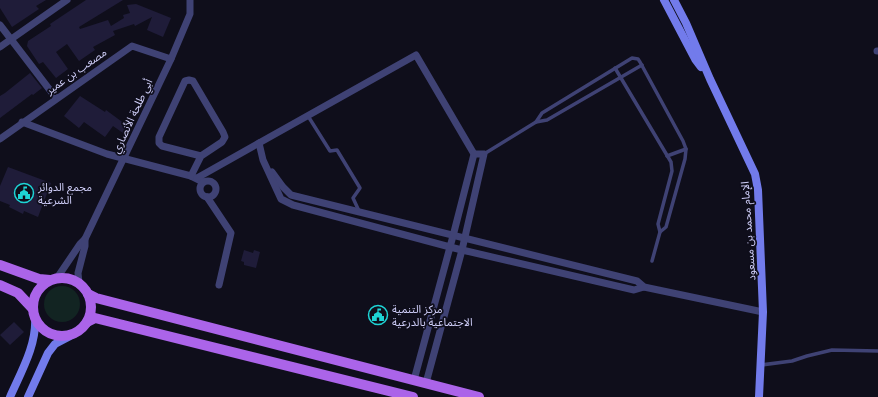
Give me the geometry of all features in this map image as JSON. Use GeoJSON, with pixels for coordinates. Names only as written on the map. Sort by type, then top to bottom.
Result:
{"type":"FeatureCollection","features":[{"type":"Feature","properties":{"kind":"main road"},"geometry":{"type":"LineString","coordinates":[[0,265],[39,279],[70,278],[79,283],[88,294],[91,305],[87,322],[74,334],[65,336],[46,332],[39,326],[34,313],[33,300],[37,291],[43,284],[54,279]]}},
{"type":"Feature","properties":{"kind":"main road"},"geometry":{"type":"LineString","coordinates":[[0,285],[18,293],[34,313]]}},
{"type":"Feature","properties":{"kind":"main road"},"geometry":{"type":"LineString","coordinates":[[88,294],[96,298],[479,397]]}},
{"type":"Feature","properties":{"kind":"main road"},"geometry":{"type":"LineString","coordinates":[[87,322],[95,318],[413,397]]}},
{"type":"Feature","properties":{"kind":"street"},"geometry":{"type":"LineString","coordinates":[[0,48],[67,0]]}},
{"type":"Feature","properties":{"kind":"street","name":"أبي طلحة الأنصاري"},"geometry":{"type":"LineString","coordinates":[[79,283],[78,273],[86,239],[171,60],[190,14],[190,0]]}},
{"type":"Feature","properties":{"kind":"street"},"geometry":{"type":"LineString","coordinates":[[664,0],[695,59],[710,79]]}},
{"type":"Feature","properties":{"kind":"street"},"geometry":{"type":"LineString","coordinates":[[674,0],[686,23],[710,79]]}},
{"type":"Feature","properties":{"kind":"street"},"geometry":{"type":"LineString","coordinates":[[0,25],[56,98]]}},
{"type":"Feature","properties":{"kind":"street","name":"مصعب بن عمير"},"geometry":{"type":"LineString","coordinates":[[0,139],[56,98],[132,46],[171,60]]}},
{"type":"Feature","properties":{"kind":"street"},"geometry":{"type":"LineString","coordinates":[[194,177],[259,143],[416,55],[474,154],[414,380]]}},
{"type":"Feature","properties":{"kind":"street","name":"الإمام محمد بن مسعود"},"geometry":{"type":"LineString","coordinates":[[710,79],[755,174],[758,190],[763,312],[757,395]]}},
{"type":"Feature","properties":{"kind":"street"},"geometry":{"type":"LineString","coordinates":[[194,177],[201,156],[222,142],[224,137],[223,132],[193,81],[189,80],[185,81],[159,137],[159,143],[162,146],[201,156]]}},
{"type":"Feature","properties":{"kind":"street"},"geometry":{"type":"LineString","coordinates":[[22,122],[107,154],[194,177],[203,182],[211,181],[216,187],[214,194],[207,197]]}},
{"type":"Feature","properties":{"kind":"street"},"geometry":{"type":"LineString","coordinates":[[259,143],[263,160],[281,199],[293,205],[462,250],[634,290],[644,287],[763,312]]}},
{"type":"Feature","properties":{"kind":"street"},"geometry":{"type":"LineString","coordinates":[[426,383],[462,250],[484,154],[474,154]]}},
{"type":"Feature","properties":{"kind":"street"},"geometry":{"type":"LineString","coordinates":[[263,160],[283,187],[291,195],[361,214],[638,281],[644,287]]}},
{"type":"Feature","properties":{"kind":"street"},"geometry":{"type":"LineString","coordinates":[[203,182],[200,190],[202,194],[207,197],[231,233],[219,285]]}},
{"type":"Feature","properties":{"kind":"street","name":"أبي طلحة الأنصاري"},"geometry":{"type":"LineString","coordinates":[[54,279],[80,244],[86,239]]}},
{"type":"Feature","properties":{"kind":"street"},"geometry":{"type":"LineString","coordinates":[[10,397],[31,348],[36,328],[34,313]]}},
{"type":"Feature","properties":{"kind":"street"},"geometry":{"type":"LineString","coordinates":[[28,397],[48,353],[55,344],[74,334]]}},
{"type":"Feature","properties":{"kind":"lane"},"geometry":{"type":"LineString","coordinates":[[536,122],[542,113],[632,58],[638,59],[686,149],[685,159],[666,227],[660,232]]}},
{"type":"Feature","properties":{"kind":"lane"},"geometry":{"type":"LineString","coordinates":[[484,154],[536,122],[547,120],[642,64]]}},
{"type":"Feature","properties":{"kind":"lane"},"geometry":{"type":"LineString","coordinates":[[615,68],[671,162],[672,170],[658,224],[660,232],[652,261]]}},
{"type":"Feature","properties":{"kind":"lane"},"geometry":{"type":"LineString","coordinates":[[308,116],[330,151],[337,150],[360,188],[353,198],[361,214]]}},
{"type":"Feature","properties":{"kind":"lane"},"geometry":{"type":"LineString","coordinates":[[668,156],[686,149]]}},
{"type":"Feature","properties":{"kind":"lane"},"geometry":{"type":"LineString","coordinates":[[760,365],[792,361],[832,350],[878,351]]}},
{"type":"Feature","properties":{"kind":"green space"},"geometry":{"type":"Polygon","coordinates":[[[66,286],[75,291],[79,297],[79,311],[75,317],[66,322],[58,322],[49,317],[45,311],[44,300],[49,291],[55,287],[66,286]]]}},
{"type":"Feature","properties":{"kind":"building"},"geometry":{"type":"Polygon","coordinates":[[[0,0],[46,0],[36,6],[39,9],[12,27],[0,8],[0,0]]]}},
{"type":"Feature","properties":{"kind":"building"},"geometry":{"type":"Polygon","coordinates":[[[86,0],[123,0],[79,27],[80,29],[108,20],[111,26],[124,18],[123,15],[130,13],[127,5],[136,4],[171,18],[163,37],[147,30],[152,17],[135,26],[134,24],[113,31],[115,35],[93,47],[95,50],[79,61],[67,44],[56,52],[68,69],[56,78],[43,62],[39,64],[27,46],[28,41],[86,0]]]}},
{"type":"Feature","properties":{"kind":"building"},"geometry":{"type":"Polygon","coordinates":[[[30,73],[42,88],[0,118],[0,96],[30,73]]]}},
{"type":"Feature","properties":{"kind":"building"},"geometry":{"type":"Polygon","coordinates":[[[80,96],[105,112],[106,110],[129,127],[123,133],[113,126],[105,137],[84,122],[79,128],[64,116],[80,96]]]}},
{"type":"Feature","properties":{"kind":"building","name":"مجمع الدوائر الشرعية"},"geometry":{"type":"Polygon","coordinates":[[[8,167],[51,183],[38,217],[24,211],[23,214],[9,207],[10,205],[0,201],[0,186],[8,167]]]}},
{"type":"Feature","properties":{"kind":"building"},"geometry":{"type":"Polygon","coordinates":[[[244,250],[253,253],[254,250],[260,252],[256,268],[244,265],[244,262],[241,261],[244,250]]]}},
{"type":"Feature","properties":{"kind":"building"},"geometry":{"type":"Polygon","coordinates":[[[14,322],[24,332],[10,345],[0,335],[14,322]]]}},
{"type":"Feature","properties":{"kind":"place","name":"مجمع الدوائر الشرعية"},"geometry":{"type":"Point","coordinates":[24,193]}},
{"type":"Feature","properties":{"kind":"place","name":"مركز التنمية الاجتماعية بالدرعية"},"geometry":{"type":"Point","coordinates":[378,315]}}]}
